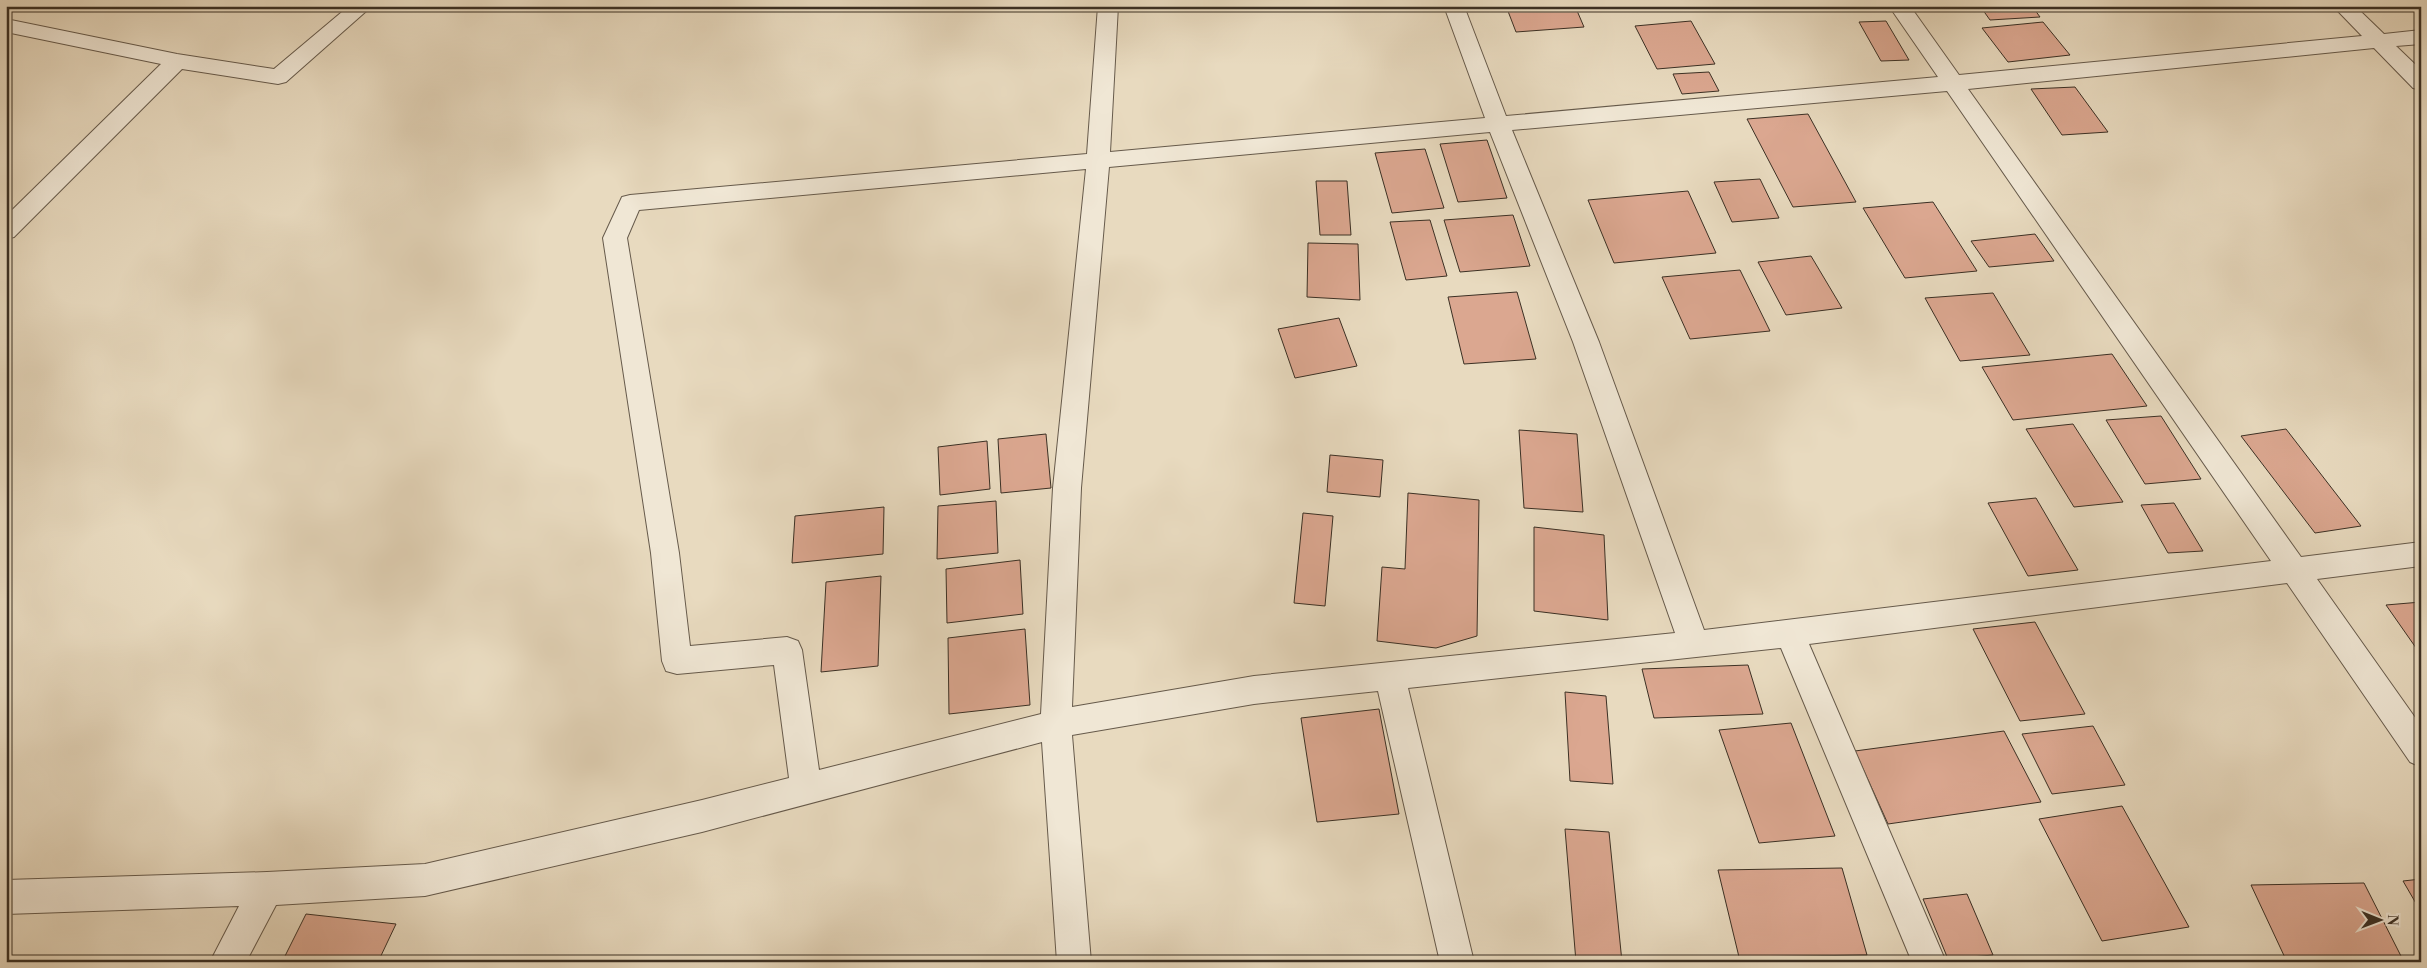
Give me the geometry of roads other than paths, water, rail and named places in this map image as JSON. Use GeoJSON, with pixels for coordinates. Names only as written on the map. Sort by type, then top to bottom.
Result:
{"type":"FeatureCollection","features":[{"type":"Feature","properties":{"kind":"street"},"geometry":{"type":"LineString","coordinates":[[6,25],[177,61],[278,77],[362,6]]}},
{"type":"Feature","properties":{"kind":"street"},"geometry":{"type":"LineString","coordinates":[[1074,962],[1056,724],[1067,488],[1098,160],[1108,6]]}},
{"type":"Feature","properties":{"kind":"street"},"geometry":{"type":"LineString","coordinates":[[1454,6],[1498,124],[1586,342],[1694,644]]}},
{"type":"Feature","properties":{"kind":"street"},"geometry":{"type":"LineString","coordinates":[[1899,6],[2421,752]]}},
{"type":"Feature","properties":{"kind":"street"},"geometry":{"type":"LineString","coordinates":[[2343,6],[2421,83]]}},
{"type":"Feature","properties":{"kind":"street"},"geometry":{"type":"LineString","coordinates":[[806,789],[786,650],[677,660],[665,553],[615,238],[630,203],[1953,83],[2421,37]]}},
{"type":"Feature","properties":{"kind":"street"},"geometry":{"type":"LineString","coordinates":[[6,231],[177,61]]}},
{"type":"Feature","properties":{"kind":"street"},"geometry":{"type":"LineString","coordinates":[[6,897],[267,889],[425,880],[702,816],[1056,724],[1254,690],[1790,634],[2294,572],[2421,554]]}},
{"type":"Feature","properties":{"kind":"street"},"geometry":{"type":"LineString","coordinates":[[1790,634],[1929,962]]}},
{"type":"Feature","properties":{"kind":"street"},"geometry":{"type":"LineString","coordinates":[[1390,676],[1457,962]]}},
{"type":"Feature","properties":{"kind":"street"},"geometry":{"type":"LineString","coordinates":[[227,962],[267,889]]}}]}
